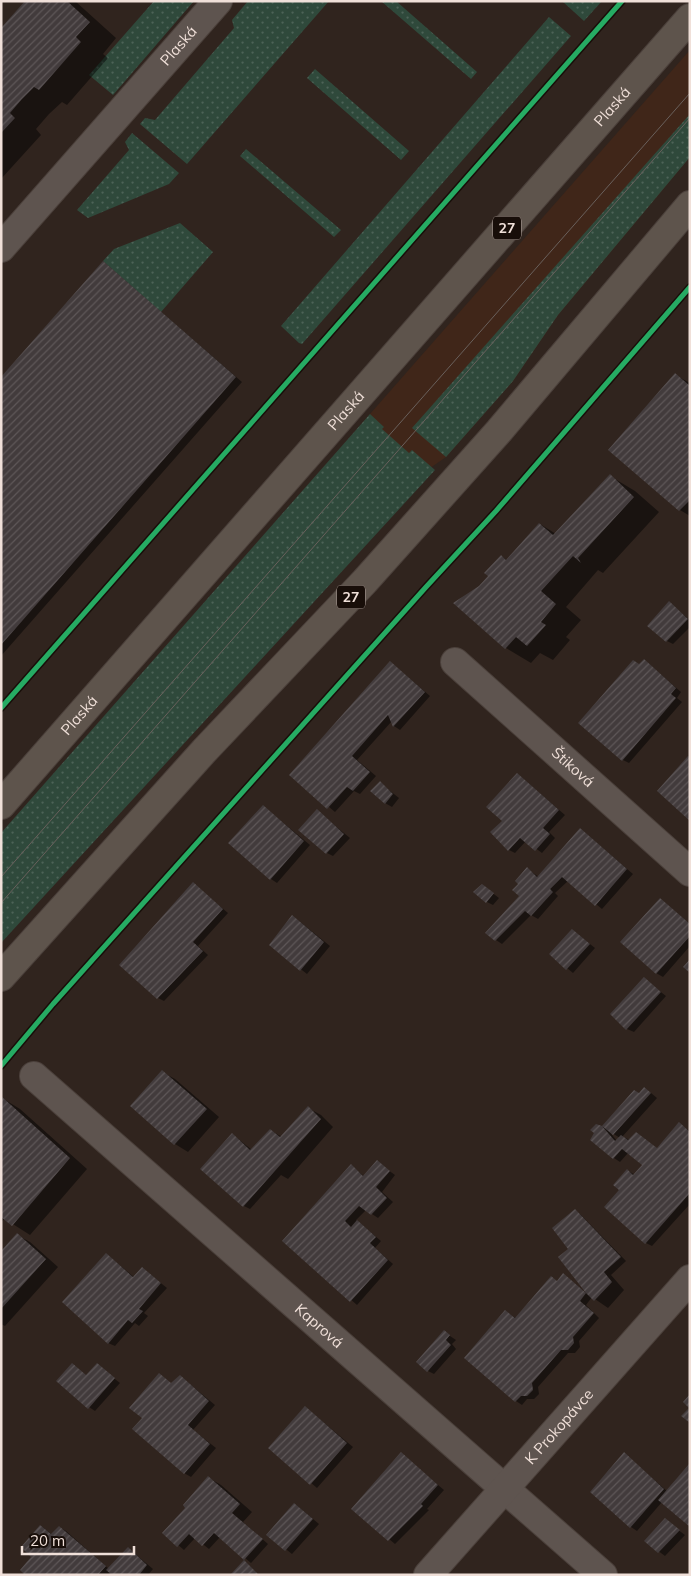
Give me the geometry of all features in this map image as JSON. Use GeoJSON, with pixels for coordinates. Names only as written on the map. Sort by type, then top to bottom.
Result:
{"type":"FeatureCollection","features":[{"type":"Feature","properties":{"kind":"main road","name":"Plaská"},"geometry":{"type":"LineString","coordinates":[[1,805],[690,18]]}},
{"type":"Feature","properties":{"kind":"main road","name":"27"},"geometry":{"type":"LineString","coordinates":[[1,978],[204,751],[365,582],[499,431],[690,205]]}},
{"type":"Feature","properties":{"kind":"street","name":"Plaská"},"geometry":{"type":"LineString","coordinates":[[1,248],[218,1]]}},
{"type":"Feature","properties":{"kind":"street","name":"Štiková"},"geometry":{"type":"LineString","coordinates":[[456,662],[690,872]]}},
{"type":"Feature","properties":{"kind":"street","name":"Kaprová"},"geometry":{"type":"LineString","coordinates":[[34,1076],[603,1575]]}},
{"type":"Feature","properties":{"kind":"street","name":"K Prokopávce"},"geometry":{"type":"LineString","coordinates":[[428,1575],[690,1279]]}},
{"type":"Feature","properties":{"kind":"shaded area"},"geometry":{"type":"Polygon","coordinates":[[[690,50],[690,157],[558,315],[513,381],[446,457],[377,505],[1,841],[370,414],[690,50]]]}},
{"type":"Feature","properties":{"kind":"green space"},"geometry":{"type":"Polygon","coordinates":[[[154,1],[194,1],[113,95],[89,75],[154,1]]]}},
{"type":"Feature","properties":{"kind":"green space"},"geometry":{"type":"Polygon","coordinates":[[[248,1],[329,1],[187,164],[140,124],[145,118],[155,120],[234,28],[232,20],[248,1]]]}},
{"type":"Feature","properties":{"kind":"green space"},"geometry":{"type":"Polygon","coordinates":[[[381,1],[396,1],[477,72],[471,79],[381,1]]]}},
{"type":"Feature","properties":{"kind":"green space"},"geometry":{"type":"Polygon","coordinates":[[[562,1],[602,1],[584,21],[562,1]]]}},
{"type":"Feature","properties":{"kind":"green space"},"geometry":{"type":"Polygon","coordinates":[[[549,17],[571,36],[302,344],[299,343],[281,326],[549,17]]]}},
{"type":"Feature","properties":{"kind":"green space"},"geometry":{"type":"Polygon","coordinates":[[[315,69],[409,151],[401,160],[307,78],[315,69]]]}},
{"type":"Feature","properties":{"kind":"green space"},"geometry":{"type":"Polygon","coordinates":[[[690,114],[690,157],[558,315],[513,381],[446,457],[412,428],[690,114]]]}},
{"type":"Feature","properties":{"kind":"green space"},"geometry":{"type":"Polygon","coordinates":[[[132,133],[179,173],[169,184],[88,218],[77,210],[129,150],[125,142],[132,133]]]}},
{"type":"Feature","properties":{"kind":"green space"},"geometry":{"type":"Polygon","coordinates":[[[246,149],[341,230],[334,237],[240,156],[246,149]]]}},
{"type":"Feature","properties":{"kind":"green space"},"geometry":{"type":"Polygon","coordinates":[[[180,223],[213,252],[161,312],[103,261],[114,249],[180,223]]]}},
{"type":"Feature","properties":{"kind":"green space"},"geometry":{"type":"Polygon","coordinates":[[[370,414],[384,427],[382,429],[409,453],[412,450],[435,470],[1,943],[1,833],[370,414]]]}},
{"type":"Feature","properties":{"kind":"building"},"geometry":{"type":"Polygon","coordinates":[[[25,1],[67,1],[90,22],[76,37],[81,42],[39,90],[34,87],[10,113],[15,118],[1,133],[1,28],[25,1]]]}},
{"type":"Feature","properties":{"kind":"building"},"geometry":{"type":"Polygon","coordinates":[[[103,261],[236,377],[1,645],[1,377],[103,261]]]}},
{"type":"Feature","properties":{"kind":"building"},"geometry":{"type":"Polygon","coordinates":[[[675,373],[690,386],[690,500],[679,511],[608,450],[675,373]]]}},
{"type":"Feature","properties":{"kind":"building"},"geometry":{"type":"Polygon","coordinates":[[[610,474],[634,497],[578,558],[581,563],[573,556],[541,591],[556,604],[541,622],[546,625],[527,646],[516,637],[505,649],[453,603],[479,586],[488,576],[484,573],[501,555],[506,560],[539,523],[553,535],[610,474]]]}},
{"type":"Feature","properties":{"kind":"building"},"geometry":{"type":"Polygon","coordinates":[[[669,601],[688,619],[666,642],[647,626],[669,601]]]}},
{"type":"Feature","properties":{"kind":"building"},"geometry":{"type":"Polygon","coordinates":[[[644,659],[676,688],[671,694],[676,698],[622,761],[578,723],[633,660],[639,664],[644,659]]]}},
{"type":"Feature","properties":{"kind":"building"},"geometry":{"type":"Polygon","coordinates":[[[390,661],[425,692],[393,727],[388,715],[352,756],[370,772],[353,791],[347,787],[327,809],[289,775],[390,661]]]}},
{"type":"Feature","properties":{"kind":"building"},"geometry":{"type":"Polygon","coordinates":[[[688,756],[690,757],[690,821],[657,791],[688,756]]]}},
{"type":"Feature","properties":{"kind":"building"},"geometry":{"type":"Polygon","coordinates":[[[517,773],[559,810],[543,828],[550,834],[535,851],[520,838],[508,851],[490,832],[502,821],[486,807],[517,773]]]}},
{"type":"Feature","properties":{"kind":"building"},"geometry":{"type":"Polygon","coordinates":[[[380,781],[393,794],[385,804],[370,791],[380,781]]]}},
{"type":"Feature","properties":{"kind":"building"},"geometry":{"type":"Polygon","coordinates":[[[263,805],[304,841],[270,880],[228,843],[263,805]]]}},
{"type":"Feature","properties":{"kind":"building"},"geometry":{"type":"Polygon","coordinates":[[[317,809],[344,834],[326,854],[298,830],[317,809]]]}},
{"type":"Feature","properties":{"kind":"building"},"geometry":{"type":"Polygon","coordinates":[[[580,828],[627,869],[595,906],[562,877],[550,889],[553,892],[531,916],[525,911],[495,941],[485,933],[519,896],[512,890],[518,884],[515,881],[527,867],[537,877],[580,828]]]}},
{"type":"Feature","properties":{"kind":"building"},"geometry":{"type":"Polygon","coordinates":[[[193,882],[223,909],[193,942],[203,951],[157,999],[119,965],[193,882]]]}},
{"type":"Feature","properties":{"kind":"building"},"geometry":{"type":"Polygon","coordinates":[[[482,884],[494,893],[486,903],[473,892],[482,884]]]}},
{"type":"Feature","properties":{"kind":"building"},"geometry":{"type":"Polygon","coordinates":[[[660,898],[690,924],[690,936],[656,974],[620,942],[660,898]]]}},
{"type":"Feature","properties":{"kind":"building"},"geometry":{"type":"Polygon","coordinates":[[[292,915],[324,942],[300,971],[269,945],[292,915]]]}},
{"type":"Feature","properties":{"kind":"building"},"geometry":{"type":"Polygon","coordinates":[[[572,929],[590,944],[566,970],[549,954],[572,929]]]}},
{"type":"Feature","properties":{"kind":"building"},"geometry":{"type":"Polygon","coordinates":[[[690,959],[690,973],[683,967],[690,959]]]}},
{"type":"Feature","properties":{"kind":"building"},"geometry":{"type":"Polygon","coordinates":[[[644,977],[661,992],[626,1030],[610,1014],[644,977]]]}},
{"type":"Feature","properties":{"kind":"building"},"geometry":{"type":"Polygon","coordinates":[[[162,1070],[207,1109],[174,1145],[130,1106],[162,1070]]]}},
{"type":"Feature","properties":{"kind":"building"},"geometry":{"type":"Polygon","coordinates":[[[644,1087],[651,1093],[613,1135],[602,1126],[634,1090],[639,1093],[644,1087]]]}},
{"type":"Feature","properties":{"kind":"building"},"geometry":{"type":"Polygon","coordinates":[[[1,1096],[70,1158],[12,1226],[1,1217],[1,1096]]]}},
{"type":"Feature","properties":{"kind":"building"},"geometry":{"type":"Polygon","coordinates":[[[308,1106],[321,1119],[243,1207],[200,1169],[232,1133],[250,1150],[270,1129],[280,1137],[308,1106]]]}},
{"type":"Feature","properties":{"kind":"building"},"geometry":{"type":"Polygon","coordinates":[[[679,1122],[690,1132],[690,1193],[645,1244],[604,1207],[619,1190],[613,1185],[627,1169],[633,1175],[642,1165],[622,1149],[613,1159],[590,1140],[594,1133],[590,1130],[596,1124],[602,1126],[615,1141],[621,1135],[628,1140],[636,1132],[657,1148],[679,1122]]]}},
{"type":"Feature","properties":{"kind":"building"},"geometry":{"type":"Polygon","coordinates":[[[377,1160],[390,1171],[376,1187],[387,1198],[371,1215],[359,1206],[345,1221],[351,1227],[357,1220],[376,1237],[370,1243],[388,1260],[350,1302],[282,1241],[351,1164],[363,1176],[377,1160]]]}},
{"type":"Feature","properties":{"kind":"building"},"geometry":{"type":"Polygon","coordinates":[[[575,1209],[621,1257],[604,1272],[612,1282],[594,1301],[558,1257],[568,1249],[552,1228],[575,1209]]]}},
{"type":"Feature","properties":{"kind":"building"},"geometry":{"type":"Polygon","coordinates":[[[17,1233],[46,1259],[1,1309],[1,1251],[17,1233]]]}},
{"type":"Feature","properties":{"kind":"building"},"geometry":{"type":"Polygon","coordinates":[[[106,1253],[133,1277],[142,1267],[161,1283],[139,1309],[143,1311],[132,1323],[128,1320],[108,1344],[62,1302],[106,1253]]]}},
{"type":"Feature","properties":{"kind":"building"},"geometry":{"type":"Polygon","coordinates":[[[563,1273],[586,1293],[580,1301],[594,1313],[573,1337],[574,1343],[568,1350],[561,1350],[532,1383],[533,1390],[527,1396],[521,1396],[515,1402],[464,1358],[505,1310],[515,1318],[551,1276],[557,1281],[563,1273]]]}},
{"type":"Feature","properties":{"kind":"building"},"geometry":{"type":"Polygon","coordinates":[[[444,1330],[450,1335],[446,1340],[451,1345],[427,1372],[416,1362],[444,1330]]]}},
{"type":"Feature","properties":{"kind":"building"},"geometry":{"type":"Polygon","coordinates":[[[72,1363],[86,1375],[97,1363],[115,1378],[88,1409],[56,1381],[72,1363]]]}},
{"type":"Feature","properties":{"kind":"building"},"geometry":{"type":"Polygon","coordinates":[[[159,1373],[171,1383],[180,1375],[209,1401],[188,1425],[210,1444],[184,1474],[132,1429],[142,1418],[129,1408],[159,1373]]]}},
{"type":"Feature","properties":{"kind":"building"},"geometry":{"type":"Polygon","coordinates":[[[690,1394],[690,1423],[681,1416],[689,1408],[683,1402],[690,1394]]]}},
{"type":"Feature","properties":{"kind":"building"},"geometry":{"type":"Polygon","coordinates":[[[305,1406],[347,1443],[310,1485],[268,1448],[305,1406]]]}},
{"type":"Feature","properties":{"kind":"building"},"geometry":{"type":"Polygon","coordinates":[[[401,1452],[438,1485],[421,1504],[423,1506],[388,1541],[351,1509],[401,1452]]]}},
{"type":"Feature","properties":{"kind":"building"},"geometry":{"type":"Polygon","coordinates":[[[624,1452],[664,1489],[630,1528],[590,1492],[624,1452]]]}},
{"type":"Feature","properties":{"kind":"building"},"geometry":{"type":"Polygon","coordinates":[[[690,1463],[690,1527],[658,1500],[690,1463]]]}},
{"type":"Feature","properties":{"kind":"building"},"geometry":{"type":"Polygon","coordinates":[[[208,1476],[240,1504],[232,1513],[263,1539],[244,1560],[214,1533],[202,1546],[189,1534],[177,1547],[162,1533],[185,1508],[183,1505],[208,1476]]]}},
{"type":"Feature","properties":{"kind":"building"},"geometry":{"type":"Polygon","coordinates":[[[294,1503],[313,1519],[285,1551],[266,1535],[294,1503]]]}},
{"type":"Feature","properties":{"kind":"building"},"geometry":{"type":"Polygon","coordinates":[[[665,1518],[680,1530],[658,1553],[644,1541],[665,1518]]]}},
{"type":"Feature","properties":{"kind":"building"},"geometry":{"type":"Polygon","coordinates":[[[40,1525],[51,1534],[59,1526],[106,1566],[98,1575],[25,1575],[20,1570],[31,1557],[21,1547],[40,1525]]]}},
{"type":"Feature","properties":{"kind":"building"},"geometry":{"type":"Polygon","coordinates":[[[128,1547],[147,1565],[139,1575],[112,1575],[106,1570],[128,1547]]]}},
{"type":"Feature","properties":{"kind":"building"},"geometry":{"type":"Polygon","coordinates":[[[244,1560],[259,1575],[230,1575],[244,1560]]]}},
{"type":"Feature","properties":{"kind":"tram line"},"geometry":{"type":"LineString","coordinates":[[1,877],[690,93]]}},
{"type":"Feature","properties":{"kind":"tram line"},"geometry":{"type":"LineString","coordinates":[[1,903],[690,118]]}},
{"type":"Feature","properties":{"kind":"cycle path"},"geometry":{"type":"LineString","coordinates":[[1,708],[622,1]]}},
{"type":"Feature","properties":{"kind":"cycle path"},"geometry":{"type":"LineString","coordinates":[[1,1066],[53,1004],[496,511],[690,287]]}}]}
